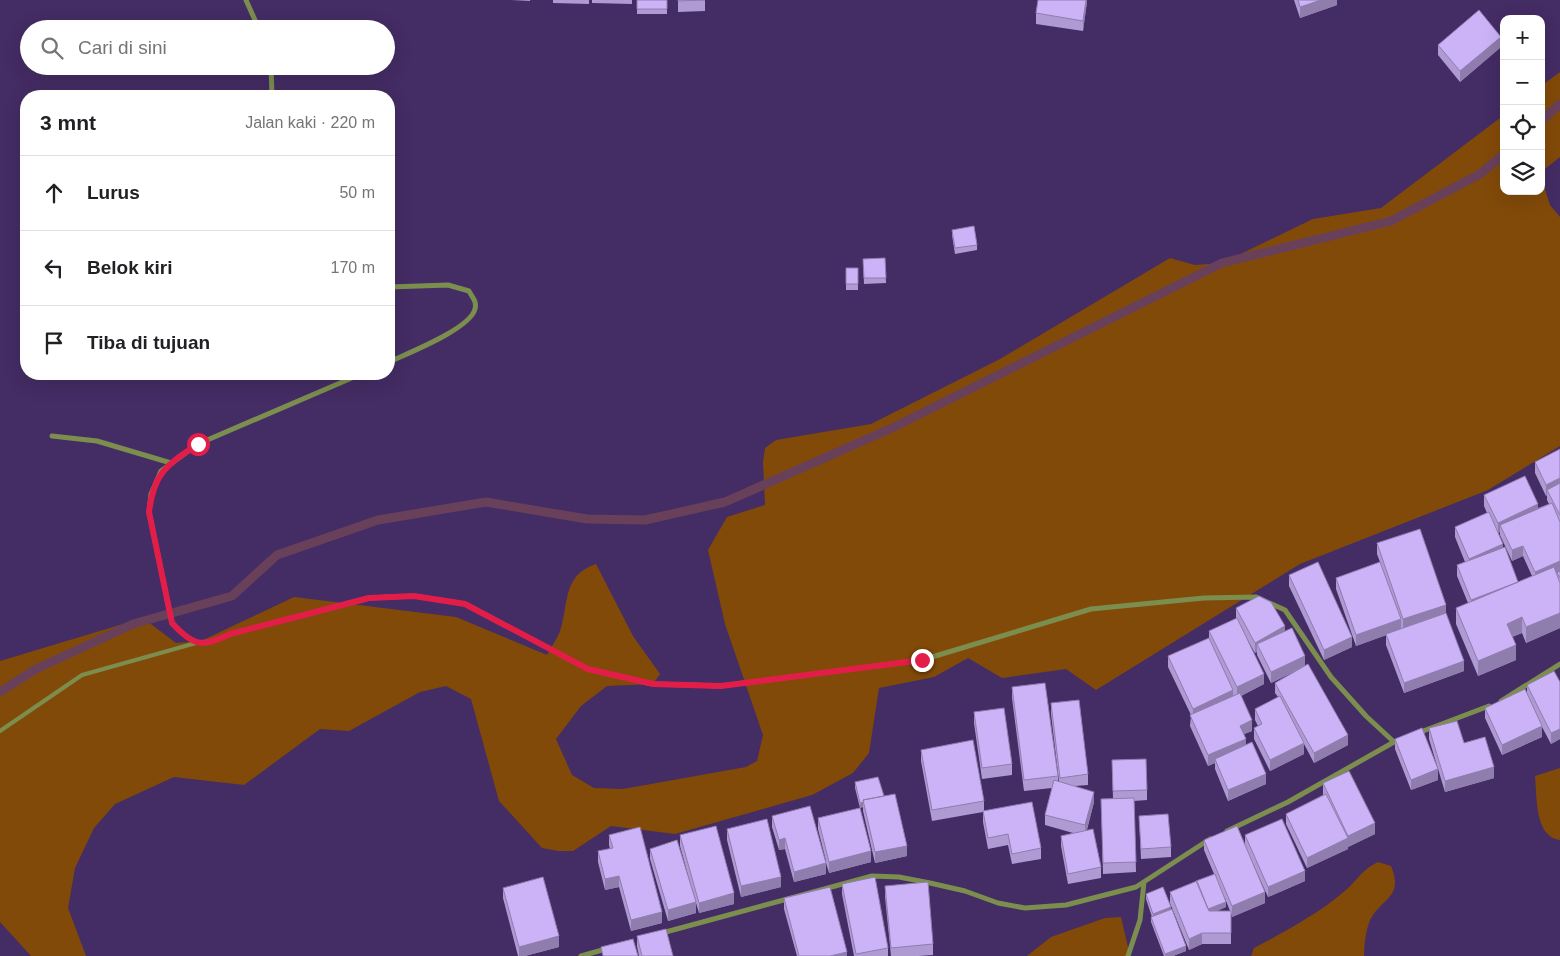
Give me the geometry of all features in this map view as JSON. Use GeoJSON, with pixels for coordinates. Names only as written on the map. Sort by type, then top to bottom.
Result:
{"type":"FeatureCollection","features":[{"type":"Feature","properties":{"kind":"street"},"geometry":{"type":"LineString","coordinates":[[246,0],[255,20]]}},
{"type":"Feature","properties":{"kind":"street"},"geometry":{"type":"LineString","coordinates":[[271,75],[272,90]]}},
{"type":"Feature","properties":{"kind":"street"},"geometry":{"type":"LineString","coordinates":[[395,287],[448,285],[468,291],[475,301],[475,310],[456,331],[395,359]]}},
{"type":"Feature","properties":{"kind":"street"},"geometry":{"type":"LineString","coordinates":[[347,380],[198,444],[161,471],[155,482],[149,512],[172,623],[184,636],[196,643],[212,642],[230,634],[369,598],[414,596],[465,604],[588,669],[653,684],[721,686],[922,660],[1091,609],[1204,598],[1256,597],[1285,610],[1331,677],[1366,716],[1394,742]]}},
{"type":"Feature","properties":{"kind":"street"},"geometry":{"type":"LineString","coordinates":[[52,436],[97,441],[170,463]]}},
{"type":"Feature","properties":{"kind":"street"},"geometry":{"type":"LineString","coordinates":[[1412,736],[1494,705],[1560,664]]}},
{"type":"Feature","properties":{"kind":"street"},"geometry":{"type":"LineString","coordinates":[[656,935],[872,876],[899,877],[930,883],[965,891],[998,903],[1025,908],[1066,905],[1136,887],[1203,842],[1288,802],[1394,742],[1403,739]]}},
{"type":"Feature","properties":{"kind":"street"},"geometry":{"type":"LineString","coordinates":[[1128,956],[1140,920],[1144,882]]}},
{"type":"Feature","properties":{"kind":"street"},"geometry":{"type":"LineString","coordinates":[[581,956],[609,948]]}},
{"type":"Feature","properties":{"kind":"lane"},"geometry":{"type":"LineString","coordinates":[[0,731],[82,675],[196,643]]}},
{"type":"Feature","properties":{"kind":"shaded area"},"geometry":{"type":"Polygon","coordinates":[[[1560,72],[1560,157],[1545,169],[1545,105],[1545,83],[1560,72]]]}},
{"type":"Feature","properties":{"kind":"shaded area"},"geometry":{"type":"Polygon","coordinates":[[[1500,118],[1500,195],[1545,195],[1545,189],[1550,205],[1560,217],[1560,446],[1488,490],[1300,564],[1096,690],[1066,669],[1002,678],[968,658],[934,677],[879,688],[869,753],[853,773],[812,795],[675,834],[611,826],[573,851],[542,848],[499,801],[471,699],[446,686],[420,692],[349,731],[320,729],[244,785],[174,777],[115,804],[94,828],[75,868],[68,908],[86,956],[31,956],[0,922],[0,661],[143,618],[176,643],[201,641],[294,597],[456,617],[547,655],[560,631],[572,583],[577,575],[596,564],[633,636],[660,674],[653,684],[607,686],[581,706],[556,739],[572,775],[594,788],[623,789],[746,767],[757,761],[763,735],[725,624],[708,550],[727,517],[765,505],[763,462],[765,448],[776,440],[871,424],[1000,359],[1170,258],[1195,265],[1222,263],[1313,219],[1381,208],[1500,118]]]}},
{"type":"Feature","properties":{"kind":"shaded area"},"geometry":{"type":"Polygon","coordinates":[[[1560,768],[1560,840],[1552,837],[1545,831],[1541,823],[1538,814],[1535,776],[1560,768]]]}},
{"type":"Feature","properties":{"kind":"shaded area"},"geometry":{"type":"Polygon","coordinates":[[[1378,862],[1391,866],[1395,885],[1390,896],[1370,920],[1367,928],[1364,956],[1251,956],[1254,948],[1290,929],[1324,907],[1346,890],[1364,871],[1378,862]]]}},
{"type":"Feature","properties":{"kind":"shaded area"},"geometry":{"type":"Polygon","coordinates":[[[1121,917],[1130,956],[1027,956],[1051,937],[1105,918],[1121,917]]]}},
{"type":"Feature","properties":{"kind":"building"},"geometry":{"type":"Polygon","coordinates":[[[637,0],[667,0],[667,9],[637,9],[637,0]]]}},
{"type":"Feature","properties":{"kind":"building"},"geometry":{"type":"Polygon","coordinates":[[[1038,0],[1086,0],[1083,21],[1036,13],[1038,0]]]}},
{"type":"Feature","properties":{"kind":"building"},"geometry":{"type":"Polygon","coordinates":[[[1298,0],[1321,0],[1300,7],[1298,0]]]}},
{"type":"Feature","properties":{"kind":"building"},"geometry":{"type":"Polygon","coordinates":[[[1479,10],[1500,36],[1500,38],[1460,71],[1438,45],[1479,10]]]}},
{"type":"Feature","properties":{"kind":"building"},"geometry":{"type":"Polygon","coordinates":[[[974,226],[977,245],[955,248],[952,230],[974,226]]]}},
{"type":"Feature","properties":{"kind":"building"},"geometry":{"type":"Polygon","coordinates":[[[885,258],[886,278],[864,278],[863,259],[885,258]]]}},
{"type":"Feature","properties":{"kind":"building"},"geometry":{"type":"Polygon","coordinates":[[[846,268],[858,268],[858,284],[846,284],[846,268]]]}},
{"type":"Feature","properties":{"kind":"building"},"geometry":{"type":"Polygon","coordinates":[[[1560,449],[1560,478],[1546,485],[1535,462],[1560,449]]]}},
{"type":"Feature","properties":{"kind":"building"},"geometry":{"type":"Polygon","coordinates":[[[1525,476],[1538,504],[1498,523],[1484,495],[1525,476]]]}},
{"type":"Feature","properties":{"kind":"building"},"geometry":{"type":"Polygon","coordinates":[[[1560,483],[1560,515],[1547,490],[1560,483]]]}},
{"type":"Feature","properties":{"kind":"building"},"geometry":{"type":"Polygon","coordinates":[[[1552,503],[1560,522],[1560,561],[1535,572],[1523,546],[1512,550],[1500,525],[1552,503]]]}},
{"type":"Feature","properties":{"kind":"building"},"geometry":{"type":"Polygon","coordinates":[[[1489,512],[1503,544],[1469,559],[1455,527],[1489,512]]]}},
{"type":"Feature","properties":{"kind":"building"},"geometry":{"type":"Polygon","coordinates":[[[1420,529],[1446,605],[1403,619],[1377,543],[1420,529]]]}},
{"type":"Feature","properties":{"kind":"building"},"geometry":{"type":"Polygon","coordinates":[[[1505,547],[1518,582],[1471,600],[1457,565],[1505,547]]]}},
{"type":"Feature","properties":{"kind":"building"},"geometry":{"type":"Polygon","coordinates":[[[1318,562],[1352,637],[1324,650],[1289,575],[1318,562]]]}},
{"type":"Feature","properties":{"kind":"building"},"geometry":{"type":"Polygon","coordinates":[[[1380,562],[1401,619],[1356,635],[1336,578],[1380,562]]]}},
{"type":"Feature","properties":{"kind":"building"},"geometry":{"type":"Polygon","coordinates":[[[1554,567],[1560,583],[1560,613],[1526,627],[1522,617],[1507,624],[1516,645],[1478,661],[1456,608],[1554,567]]]}},
{"type":"Feature","properties":{"kind":"building"},"geometry":{"type":"Polygon","coordinates":[[[1259,596],[1271,602],[1285,626],[1255,643],[1236,608],[1259,596]]]}},
{"type":"Feature","properties":{"kind":"building"},"geometry":{"type":"Polygon","coordinates":[[[1446,613],[1464,661],[1404,683],[1386,634],[1446,613]]]}},
{"type":"Feature","properties":{"kind":"building"},"geometry":{"type":"Polygon","coordinates":[[[1237,618],[1264,674],[1237,687],[1209,631],[1237,618]]]}},
{"type":"Feature","properties":{"kind":"building"},"geometry":{"type":"Polygon","coordinates":[[[1292,628],[1305,656],[1271,672],[1257,644],[1292,628]]]}},
{"type":"Feature","properties":{"kind":"building"},"geometry":{"type":"Polygon","coordinates":[[[1209,638],[1233,690],[1193,709],[1168,656],[1209,638]]]}},
{"type":"Feature","properties":{"kind":"building"},"geometry":{"type":"Polygon","coordinates":[[[1308,664],[1348,735],[1314,753],[1275,683],[1308,664]]]}},
{"type":"Feature","properties":{"kind":"building"},"geometry":{"type":"Polygon","coordinates":[[[1554,671],[1560,682],[1560,729],[1551,733],[1527,685],[1554,671]]]}},
{"type":"Feature","properties":{"kind":"building"},"geometry":{"type":"Polygon","coordinates":[[[1045,683],[1058,776],[1024,780],[1012,687],[1045,683]]]}},
{"type":"Feature","properties":{"kind":"building"},"geometry":{"type":"Polygon","coordinates":[[[1525,689],[1542,726],[1502,745],[1485,708],[1525,689]]]}},
{"type":"Feature","properties":{"kind":"building"},"geometry":{"type":"Polygon","coordinates":[[[1240,693],[1252,720],[1240,726],[1246,739],[1208,755],[1190,715],[1240,693]]]}},
{"type":"Feature","properties":{"kind":"building"},"geometry":{"type":"Polygon","coordinates":[[[1280,696],[1304,743],[1270,760],[1254,728],[1262,724],[1255,709],[1280,696]]]}},
{"type":"Feature","properties":{"kind":"building"},"geometry":{"type":"Polygon","coordinates":[[[1079,700],[1088,774],[1060,778],[1051,703],[1079,700]]]}},
{"type":"Feature","properties":{"kind":"building"},"geometry":{"type":"Polygon","coordinates":[[[1004,708],[1012,764],[982,768],[974,712],[1004,708]]]}},
{"type":"Feature","properties":{"kind":"building"},"geometry":{"type":"Polygon","coordinates":[[[1457,721],[1464,743],[1485,737],[1494,767],[1445,781],[1429,728],[1457,721]]]}},
{"type":"Feature","properties":{"kind":"building"},"geometry":{"type":"Polygon","coordinates":[[[1422,728],[1438,769],[1411,780],[1395,739],[1422,728]]]}},
{"type":"Feature","properties":{"kind":"building"},"geometry":{"type":"Polygon","coordinates":[[[973,740],[984,801],[932,810],[921,750],[973,740]]]}},
{"type":"Feature","properties":{"kind":"building"},"geometry":{"type":"Polygon","coordinates":[[[1252,742],[1266,774],[1228,790],[1215,759],[1252,742]]]}},
{"type":"Feature","properties":{"kind":"building"},"geometry":{"type":"Polygon","coordinates":[[[1146,759],[1147,790],[1113,791],[1112,760],[1146,759]]]}},
{"type":"Feature","properties":{"kind":"building"},"geometry":{"type":"Polygon","coordinates":[[[1349,771],[1375,823],[1348,836],[1323,783],[1349,771]]]}},
{"type":"Feature","properties":{"kind":"building"},"geometry":{"type":"Polygon","coordinates":[[[878,777],[884,796],[863,800],[864,802],[860,803],[855,782],[878,777]]]}},
{"type":"Feature","properties":{"kind":"building"},"geometry":{"type":"Polygon","coordinates":[[[1054,780],[1094,792],[1085,825],[1045,815],[1054,780]]]}},
{"type":"Feature","properties":{"kind":"building"},"geometry":{"type":"Polygon","coordinates":[[[895,794],[907,846],[875,852],[863,800],[895,794]]]}},
{"type":"Feature","properties":{"kind":"building"},"geometry":{"type":"Polygon","coordinates":[[[1326,794],[1348,838],[1307,858],[1286,814],[1326,794]]]}},
{"type":"Feature","properties":{"kind":"building"},"geometry":{"type":"Polygon","coordinates":[[[1134,798],[1136,862],[1103,863],[1101,799],[1134,798]]]}},
{"type":"Feature","properties":{"kind":"building"},"geometry":{"type":"Polygon","coordinates":[[[1032,802],[1041,848],[1012,854],[1008,834],[988,838],[983,811],[1032,802]]]}},
{"type":"Feature","properties":{"kind":"building"},"geometry":{"type":"Polygon","coordinates":[[[810,806],[826,863],[794,872],[785,838],[779,840],[772,816],[810,806]]]}},
{"type":"Feature","properties":{"kind":"building"},"geometry":{"type":"Polygon","coordinates":[[[860,808],[871,851],[829,862],[818,818],[860,808]]]}},
{"type":"Feature","properties":{"kind":"building"},"geometry":{"type":"Polygon","coordinates":[[[1168,814],[1171,847],[1141,849],[1139,816],[1168,814]]]}},
{"type":"Feature","properties":{"kind":"building"},"geometry":{"type":"Polygon","coordinates":[[[767,819],[781,877],[741,886],[727,829],[767,819]]]}},
{"type":"Feature","properties":{"kind":"building"},"geometry":{"type":"Polygon","coordinates":[[[1282,819],[1305,871],[1268,887],[1245,835],[1282,819]]]}},
{"type":"Feature","properties":{"kind":"building"},"geometry":{"type":"Polygon","coordinates":[[[716,826],[734,893],[699,903],[680,835],[716,826]]]}},
{"type":"Feature","properties":{"kind":"building"},"geometry":{"type":"Polygon","coordinates":[[[1237,826],[1265,892],[1232,906],[1204,840],[1237,826]]]}},
{"type":"Feature","properties":{"kind":"building"},"geometry":{"type":"Polygon","coordinates":[[[640,827],[662,912],[631,920],[619,876],[605,879],[598,851],[613,848],[609,835],[640,827]]]}},
{"type":"Feature","properties":{"kind":"building"},"geometry":{"type":"Polygon","coordinates":[[[1093,829],[1101,867],[1068,874],[1061,836],[1093,829]]]}},
{"type":"Feature","properties":{"kind":"building"},"geometry":{"type":"Polygon","coordinates":[[[677,840],[696,902],[668,910],[650,849],[677,840]]]}},
{"type":"Feature","properties":{"kind":"building"},"geometry":{"type":"Polygon","coordinates":[[[1215,874],[1226,902],[1208,909],[1196,881],[1215,874]]]}},
{"type":"Feature","properties":{"kind":"building"},"geometry":{"type":"Polygon","coordinates":[[[543,877],[559,936],[519,947],[503,888],[543,877]]]}},
{"type":"Feature","properties":{"kind":"building"},"geometry":{"type":"Polygon","coordinates":[[[875,877],[888,948],[856,954],[842,884],[875,877]]]}},
{"type":"Feature","properties":{"kind":"building"},"geometry":{"type":"Polygon","coordinates":[[[1197,881],[1209,911],[1231,911],[1231,933],[1202,933],[1189,939],[1170,892],[1197,881]]]}},
{"type":"Feature","properties":{"kind":"building"},"geometry":{"type":"Polygon","coordinates":[[[928,882],[933,944],[891,948],[885,886],[928,882]]]}},
{"type":"Feature","properties":{"kind":"building"},"geometry":{"type":"Polygon","coordinates":[[[830,887],[847,952],[830,956],[799,956],[784,898],[830,887]]]}},
{"type":"Feature","properties":{"kind":"building"},"geometry":{"type":"Polygon","coordinates":[[[1163,887],[1171,907],[1153,914],[1146,894],[1163,887]]]}},
{"type":"Feature","properties":{"kind":"building"},"geometry":{"type":"Polygon","coordinates":[[[1172,909],[1186,946],[1165,954],[1151,917],[1172,909]]]}},
{"type":"Feature","properties":{"kind":"building"},"geometry":{"type":"Polygon","coordinates":[[[666,929],[673,956],[642,956],[637,936],[666,929]]]}},
{"type":"Feature","properties":{"kind":"building"},"geometry":{"type":"Polygon","coordinates":[[[633,939],[638,956],[603,956],[601,947],[633,939]]]}},
{"type":"Feature","properties":{"kind":"waterway"},"geometry":{"type":"LineString","coordinates":[[1545,117],[1560,104]]}},
{"type":"Feature","properties":{"kind":"waterway"},"geometry":{"type":"LineString","coordinates":[[0,692],[36,669],[133,624],[232,596],[277,555],[378,520],[486,502],[587,519],[645,520],[725,502],[892,428],[1222,263],[1391,221],[1480,174],[1500,157]]}},
{"type":"Feature","properties":{"kind":"route"},"geometry":{"type":"LineString","coordinates":[[198,444],[161,471],[151,494],[149,512],[172,623],[184,636],[196,643],[212,642],[230,634],[369,598],[414,596],[465,604],[588,669],[653,684],[721,686],[922,660]]}}]}
